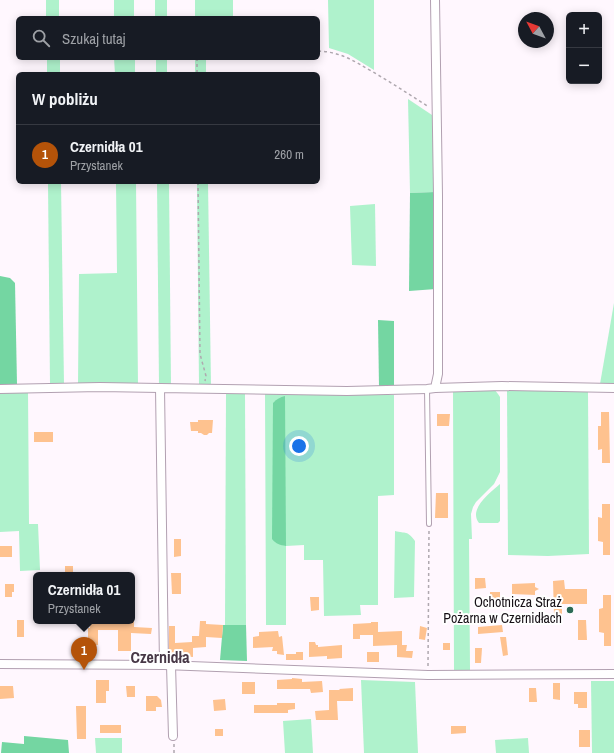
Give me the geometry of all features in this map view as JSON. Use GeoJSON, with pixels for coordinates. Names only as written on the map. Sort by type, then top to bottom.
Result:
{"type":"FeatureCollection","features":[{"type":"Feature","properties":{"kind":"street"},"geometry":{"type":"LineString","coordinates":[[431,388],[438,374],[438,196],[435,0]]}},
{"type":"Feature","properties":{"kind":"street"},"geometry":{"type":"LineString","coordinates":[[0,389],[92,387],[347,391],[502,386],[614,388]]}},
{"type":"Feature","properties":{"kind":"street"},"geometry":{"type":"LineString","coordinates":[[160,388],[168,665],[173,736]]}},
{"type":"Feature","properties":{"kind":"street"},"geometry":{"type":"LineString","coordinates":[[0,664],[168,665],[428,675],[614,674]]}},
{"type":"Feature","properties":{"kind":"lane"},"geometry":{"type":"LineString","coordinates":[[429,524],[431,388]]}},
{"type":"Feature","properties":{"kind":"path"},"geometry":{"type":"LineString","coordinates":[[320,51],[331,52],[348,57],[390,81],[437,113]]}},
{"type":"Feature","properties":{"kind":"path"},"geometry":{"type":"LineString","coordinates":[[197,60],[197,72]]}},
{"type":"Feature","properties":{"kind":"path"},"geometry":{"type":"LineString","coordinates":[[198,184],[200,354],[206,376],[204,389]]}},
{"type":"Feature","properties":{"kind":"path"},"geometry":{"type":"LineString","coordinates":[[428,675],[429,524]]}},
{"type":"Feature","properties":{"kind":"green space"},"geometry":{"type":"Polygon","coordinates":[[[46,0],[59,0],[59,16],[46,16],[46,0]]]}},
{"type":"Feature","properties":{"kind":"green space"},"geometry":{"type":"Polygon","coordinates":[[[114,0],[134,0],[134,16],[114,16],[114,0]]]}},
{"type":"Feature","properties":{"kind":"green space"},"geometry":{"type":"Polygon","coordinates":[[[155,0],[167,0],[167,16],[155,16],[155,0]]]}},
{"type":"Feature","properties":{"kind":"green space"},"geometry":{"type":"Polygon","coordinates":[[[195,0],[233,0],[233,16],[195,16],[195,0]]]}},
{"type":"Feature","properties":{"kind":"green space"},"geometry":{"type":"Polygon","coordinates":[[[328,0],[374,0],[374,70],[348,54],[329,48],[328,0]]]}},
{"type":"Feature","properties":{"kind":"green space"},"geometry":{"type":"Polygon","coordinates":[[[47,60],[60,60],[60,72],[47,72],[47,60]]]}},
{"type":"Feature","properties":{"kind":"green space"},"geometry":{"type":"Polygon","coordinates":[[[114,60],[135,60],[135,72],[115,72],[114,60]]]}},
{"type":"Feature","properties":{"kind":"green space"},"geometry":{"type":"Polygon","coordinates":[[[156,60],[167,60],[167,72],[156,72],[156,60]]]}},
{"type":"Feature","properties":{"kind":"green space"},"geometry":{"type":"Polygon","coordinates":[[[195,60],[206,60],[206,72],[195,72],[195,60]]]}},
{"type":"Feature","properties":{"kind":"green space"},"geometry":{"type":"Polygon","coordinates":[[[408,99],[435,117],[435,192],[410,193],[408,99]]]}},
{"type":"Feature","properties":{"kind":"green space"},"geometry":{"type":"Polygon","coordinates":[[[48,184],[61,184],[64,384],[50,384],[48,184]]]}},
{"type":"Feature","properties":{"kind":"green space"},"geometry":{"type":"Polygon","coordinates":[[[116,184],[136,184],[138,385],[78,384],[79,274],[117,273],[116,184]]]}},
{"type":"Feature","properties":{"kind":"green space"},"geometry":{"type":"Polygon","coordinates":[[[157,184],[169,184],[171,385],[159,385],[157,184]]]}},
{"type":"Feature","properties":{"kind":"green space"},"geometry":{"type":"Polygon","coordinates":[[[197,184],[208,184],[211,386],[199,386],[197,184]]]}},
{"type":"Feature","properties":{"kind":"green space"},"geometry":{"type":"Polygon","coordinates":[[[435,192],[436,289],[409,291],[410,193],[435,192]]]}},
{"type":"Feature","properties":{"kind":"green space"},"geometry":{"type":"Polygon","coordinates":[[[375,204],[376,266],[352,265],[350,206],[375,204]]]}},
{"type":"Feature","properties":{"kind":"green space"},"geometry":{"type":"Polygon","coordinates":[[[0,276],[10,278],[15,283],[17,384],[0,386],[0,276]]]}},
{"type":"Feature","properties":{"kind":"green space"},"geometry":{"type":"Polygon","coordinates":[[[614,303],[614,384],[600,384],[614,303]]]}},
{"type":"Feature","properties":{"kind":"green space"},"geometry":{"type":"Polygon","coordinates":[[[378,320],[394,321],[394,387],[379,387],[378,320]]]}},
{"type":"Feature","properties":{"kind":"green space"},"geometry":{"type":"Polygon","coordinates":[[[494,389],[500,397],[500,472],[494,484],[476,502],[471,514],[472,539],[469,539],[470,670],[454,670],[453,390],[494,389]]]}},
{"type":"Feature","properties":{"kind":"green space"},"geometry":{"type":"Polygon","coordinates":[[[28,390],[29,524],[38,524],[40,570],[20,571],[19,531],[0,532],[0,392],[28,390]]]}},
{"type":"Feature","properties":{"kind":"green space"},"geometry":{"type":"Polygon","coordinates":[[[507,390],[588,391],[589,554],[548,556],[508,555],[507,390]]]}},
{"type":"Feature","properties":{"kind":"green space"},"geometry":{"type":"Polygon","coordinates":[[[226,392],[245,392],[246,625],[225,625],[226,392]]]}},
{"type":"Feature","properties":{"kind":"green space"},"geometry":{"type":"Polygon","coordinates":[[[265,392],[394,395],[394,495],[378,496],[378,605],[360,605],[361,615],[324,616],[323,560],[304,560],[304,545],[286,546],[286,625],[266,625],[265,392]]]}},
{"type":"Feature","properties":{"kind":"green space"},"geometry":{"type":"Polygon","coordinates":[[[285,396],[286,546],[278,544],[272,539],[273,403],[279,398],[285,396]]]}},
{"type":"Feature","properties":{"kind":"green space"},"geometry":{"type":"Polygon","coordinates":[[[500,484],[500,521],[498,523],[479,523],[476,518],[478,507],[500,484]]]}},
{"type":"Feature","properties":{"kind":"green space"},"geometry":{"type":"Polygon","coordinates":[[[395,531],[408,534],[415,541],[414,597],[394,598],[395,531]]]}},
{"type":"Feature","properties":{"kind":"green space"},"geometry":{"type":"Polygon","coordinates":[[[223,625],[246,625],[247,661],[220,660],[223,625]]]}},
{"type":"Feature","properties":{"kind":"green space"},"geometry":{"type":"Polygon","coordinates":[[[361,680],[415,682],[418,753],[364,753],[361,680]]]}},
{"type":"Feature","properties":{"kind":"green space"},"geometry":{"type":"Polygon","coordinates":[[[591,681],[614,681],[614,753],[592,753],[591,681]]]}},
{"type":"Feature","properties":{"kind":"green space"},"geometry":{"type":"Polygon","coordinates":[[[311,719],[313,753],[285,753],[283,721],[311,719]]]}},
{"type":"Feature","properties":{"kind":"green space"},"geometry":{"type":"Polygon","coordinates":[[[24,736],[68,740],[69,753],[1,753],[2,742],[24,744],[24,736]]]}},
{"type":"Feature","properties":{"kind":"green space"},"geometry":{"type":"Polygon","coordinates":[[[95,738],[122,738],[122,753],[96,753],[95,738]]]}},
{"type":"Feature","properties":{"kind":"green space"},"geometry":{"type":"Polygon","coordinates":[[[528,738],[529,753],[496,753],[495,740],[528,738]]]}},
{"type":"Feature","properties":{"kind":"building"},"geometry":{"type":"Polygon","coordinates":[[[601,412],[609,412],[610,463],[602,463],[602,449],[598,450],[598,426],[601,426],[601,412]]]}},
{"type":"Feature","properties":{"kind":"building"},"geometry":{"type":"Polygon","coordinates":[[[437,414],[450,414],[449,426],[437,426],[437,414]]]}},
{"type":"Feature","properties":{"kind":"building"},"geometry":{"type":"Polygon","coordinates":[[[198,420],[213,420],[212,433],[204,435],[198,433],[198,431],[191,431],[190,422],[198,422],[198,420]]]}},
{"type":"Feature","properties":{"kind":"building"},"geometry":{"type":"Polygon","coordinates":[[[34,432],[53,432],[53,442],[34,442],[34,432]]]}},
{"type":"Feature","properties":{"kind":"building"},"geometry":{"type":"Polygon","coordinates":[[[436,493],[448,493],[448,518],[435,518],[436,493]]]}},
{"type":"Feature","properties":{"kind":"building"},"geometry":{"type":"Polygon","coordinates":[[[602,504],[610,504],[610,555],[603,555],[603,542],[598,541],[598,517],[602,518],[602,504]]]}},
{"type":"Feature","properties":{"kind":"building"},"geometry":{"type":"Polygon","coordinates":[[[174,539],[181,539],[181,556],[174,557],[174,539]]]}},
{"type":"Feature","properties":{"kind":"building"},"geometry":{"type":"Polygon","coordinates":[[[0,546],[12,546],[12,557],[0,557],[0,546]]]}},
{"type":"Feature","properties":{"kind":"building"},"geometry":{"type":"Polygon","coordinates":[[[65,566],[73,566],[73,572],[65,572],[65,566]]]}},
{"type":"Feature","properties":{"kind":"building"},"geometry":{"type":"Polygon","coordinates":[[[171,573],[181,573],[181,594],[172,594],[171,573]]]}},
{"type":"Feature","properties":{"kind":"building"},"geometry":{"type":"Polygon","coordinates":[[[475,578],[485,578],[486,588],[475,589],[475,578]]]}},
{"type":"Feature","properties":{"kind":"building"},"geometry":{"type":"Polygon","coordinates":[[[564,580],[565,589],[587,589],[587,604],[562,604],[562,615],[554,615],[553,581],[564,580]]]}},
{"type":"Feature","properties":{"kind":"building"},"geometry":{"type":"Polygon","coordinates":[[[535,583],[535,587],[539,589],[535,591],[535,595],[512,594],[512,584],[535,583]]]}},
{"type":"Feature","properties":{"kind":"building"},"geometry":{"type":"Polygon","coordinates":[[[5,584],[14,584],[14,592],[12,592],[12,597],[5,597],[5,584]]]}},
{"type":"Feature","properties":{"kind":"building"},"geometry":{"type":"Polygon","coordinates":[[[490,592],[500,592],[500,599],[490,599],[490,592]]]}},
{"type":"Feature","properties":{"kind":"building"},"geometry":{"type":"Polygon","coordinates":[[[603,595],[611,595],[611,646],[604,646],[604,633],[599,632],[599,609],[603,608],[603,595]]]}},
{"type":"Feature","properties":{"kind":"building"},"geometry":{"type":"Polygon","coordinates":[[[310,597],[319,597],[319,610],[311,611],[310,597]]]}},
{"type":"Feature","properties":{"kind":"building"},"geometry":{"type":"Polygon","coordinates":[[[17,620],[24,620],[24,637],[17,637],[17,620]]]}},
{"type":"Feature","properties":{"kind":"building"},"geometry":{"type":"Polygon","coordinates":[[[578,620],[586,620],[587,640],[578,640],[578,620]]]}},
{"type":"Feature","properties":{"kind":"building"},"geometry":{"type":"Polygon","coordinates":[[[200,621],[206,621],[206,624],[223,625],[222,638],[206,637],[206,647],[193,648],[193,657],[169,655],[169,626],[175,626],[175,643],[192,642],[192,636],[199,636],[200,621]]]}},
{"type":"Feature","properties":{"kind":"building"},"geometry":{"type":"Polygon","coordinates":[[[378,622],[378,632],[402,631],[402,645],[407,645],[406,651],[413,651],[412,658],[397,657],[397,645],[373,646],[373,635],[360,635],[360,639],[353,639],[353,624],[378,622]]]}},
{"type":"Feature","properties":{"kind":"building"},"geometry":{"type":"Polygon","coordinates":[[[90,624],[134,624],[134,627],[152,628],[151,634],[131,633],[131,651],[118,651],[118,630],[98,630],[98,645],[95,645],[95,658],[88,658],[88,628],[90,628],[90,624]]]}},
{"type":"Feature","properties":{"kind":"building"},"geometry":{"type":"Polygon","coordinates":[[[502,625],[503,632],[478,634],[478,627],[502,625]]]}},
{"type":"Feature","properties":{"kind":"building"},"geometry":{"type":"Polygon","coordinates":[[[420,626],[427,628],[425,640],[419,639],[420,626]]]}},
{"type":"Feature","properties":{"kind":"building"},"geometry":{"type":"Polygon","coordinates":[[[278,631],[279,637],[282,636],[284,655],[277,654],[277,651],[272,651],[273,647],[253,648],[253,637],[259,636],[259,632],[278,631]]]}},
{"type":"Feature","properties":{"kind":"building"},"geometry":{"type":"Polygon","coordinates":[[[500,637],[506,637],[508,655],[503,656],[500,637]]]}},
{"type":"Feature","properties":{"kind":"building"},"geometry":{"type":"Polygon","coordinates":[[[309,642],[315,642],[318,647],[342,645],[342,658],[327,659],[327,656],[309,657],[309,642]]]}},
{"type":"Feature","properties":{"kind":"building"},"geometry":{"type":"Polygon","coordinates":[[[443,643],[450,643],[450,650],[443,650],[443,643]]]}},
{"type":"Feature","properties":{"kind":"building"},"geometry":{"type":"Polygon","coordinates":[[[475,648],[482,648],[481,663],[475,663],[475,648]]]}},
{"type":"Feature","properties":{"kind":"building"},"geometry":{"type":"Polygon","coordinates":[[[296,652],[303,652],[303,660],[286,660],[286,654],[296,654],[296,652]]]}},
{"type":"Feature","properties":{"kind":"building"},"geometry":{"type":"Polygon","coordinates":[[[367,652],[379,652],[379,662],[367,662],[367,652]]]}},
{"type":"Feature","properties":{"kind":"building"},"geometry":{"type":"Polygon","coordinates":[[[292,678],[302,679],[302,682],[322,681],[323,692],[311,693],[310,689],[277,689],[277,680],[292,678]]]}},
{"type":"Feature","properties":{"kind":"building"},"geometry":{"type":"Polygon","coordinates":[[[96,680],[109,680],[109,691],[106,691],[106,703],[96,703],[96,680]]]}},
{"type":"Feature","properties":{"kind":"building"},"geometry":{"type":"Polygon","coordinates":[[[242,682],[255,682],[255,694],[242,694],[242,682]]]}},
{"type":"Feature","properties":{"kind":"building"},"geometry":{"type":"Polygon","coordinates":[[[553,683],[560,683],[560,700],[553,699],[553,683]]]}},
{"type":"Feature","properties":{"kind":"building"},"geometry":{"type":"Polygon","coordinates":[[[0,686],[13,686],[14,698],[0,699],[0,686]]]}},
{"type":"Feature","properties":{"kind":"building"},"geometry":{"type":"Polygon","coordinates":[[[126,686],[135,686],[135,697],[127,697],[126,686]]]}},
{"type":"Feature","properties":{"kind":"building"},"geometry":{"type":"Polygon","coordinates":[[[353,688],[353,701],[337,701],[338,720],[316,720],[315,711],[329,710],[329,690],[353,688]]]}},
{"type":"Feature","properties":{"kind":"building"},"geometry":{"type":"Polygon","coordinates":[[[529,688],[536,688],[537,702],[529,702],[529,688]]]}},
{"type":"Feature","properties":{"kind":"building"},"geometry":{"type":"Polygon","coordinates":[[[574,692],[587,692],[587,708],[578,708],[578,704],[574,704],[574,692]]]}},
{"type":"Feature","properties":{"kind":"building"},"geometry":{"type":"Polygon","coordinates":[[[146,696],[157,696],[161,700],[162,707],[156,707],[156,711],[146,711],[146,696]]]}},
{"type":"Feature","properties":{"kind":"building"},"geometry":{"type":"Polygon","coordinates":[[[225,699],[226,710],[214,711],[213,700],[225,699]]]}},
{"type":"Feature","properties":{"kind":"building"},"geometry":{"type":"Polygon","coordinates":[[[277,703],[295,703],[295,709],[288,710],[288,713],[254,713],[254,705],[277,705],[277,703]]]}},
{"type":"Feature","properties":{"kind":"building"},"geometry":{"type":"Polygon","coordinates":[[[76,706],[86,706],[86,739],[77,739],[76,706]]]}},
{"type":"Feature","properties":{"kind":"building"},"geometry":{"type":"Polygon","coordinates":[[[100,725],[121,725],[121,733],[100,733],[100,725]]]}},
{"type":"Feature","properties":{"kind":"building"},"geometry":{"type":"Polygon","coordinates":[[[451,726],[466,726],[466,733],[451,734],[451,726]]]}},
{"type":"Feature","properties":{"kind":"building"},"geometry":{"type":"Polygon","coordinates":[[[215,729],[223,729],[223,736],[215,736],[215,729]]]}},
{"type":"Feature","properties":{"kind":"building"},"geometry":{"type":"Polygon","coordinates":[[[579,730],[590,730],[590,747],[579,747],[579,730]]]}},
{"type":"Feature","properties":{"kind":"place","name":"Ochotnicza Straż Pożarna w Czernidłach"},"geometry":{"type":"Point","coordinates":[570,610]}},
{"type":"Feature","properties":{"kind":"place","name":"Czernidła 01"},"geometry":{"type":"Point","coordinates":[84,670]}},
{"type":"Feature","properties":{"kind":"district","name":"Czernidła"},"geometry":{"type":"Point","coordinates":[160,657]}}]}
